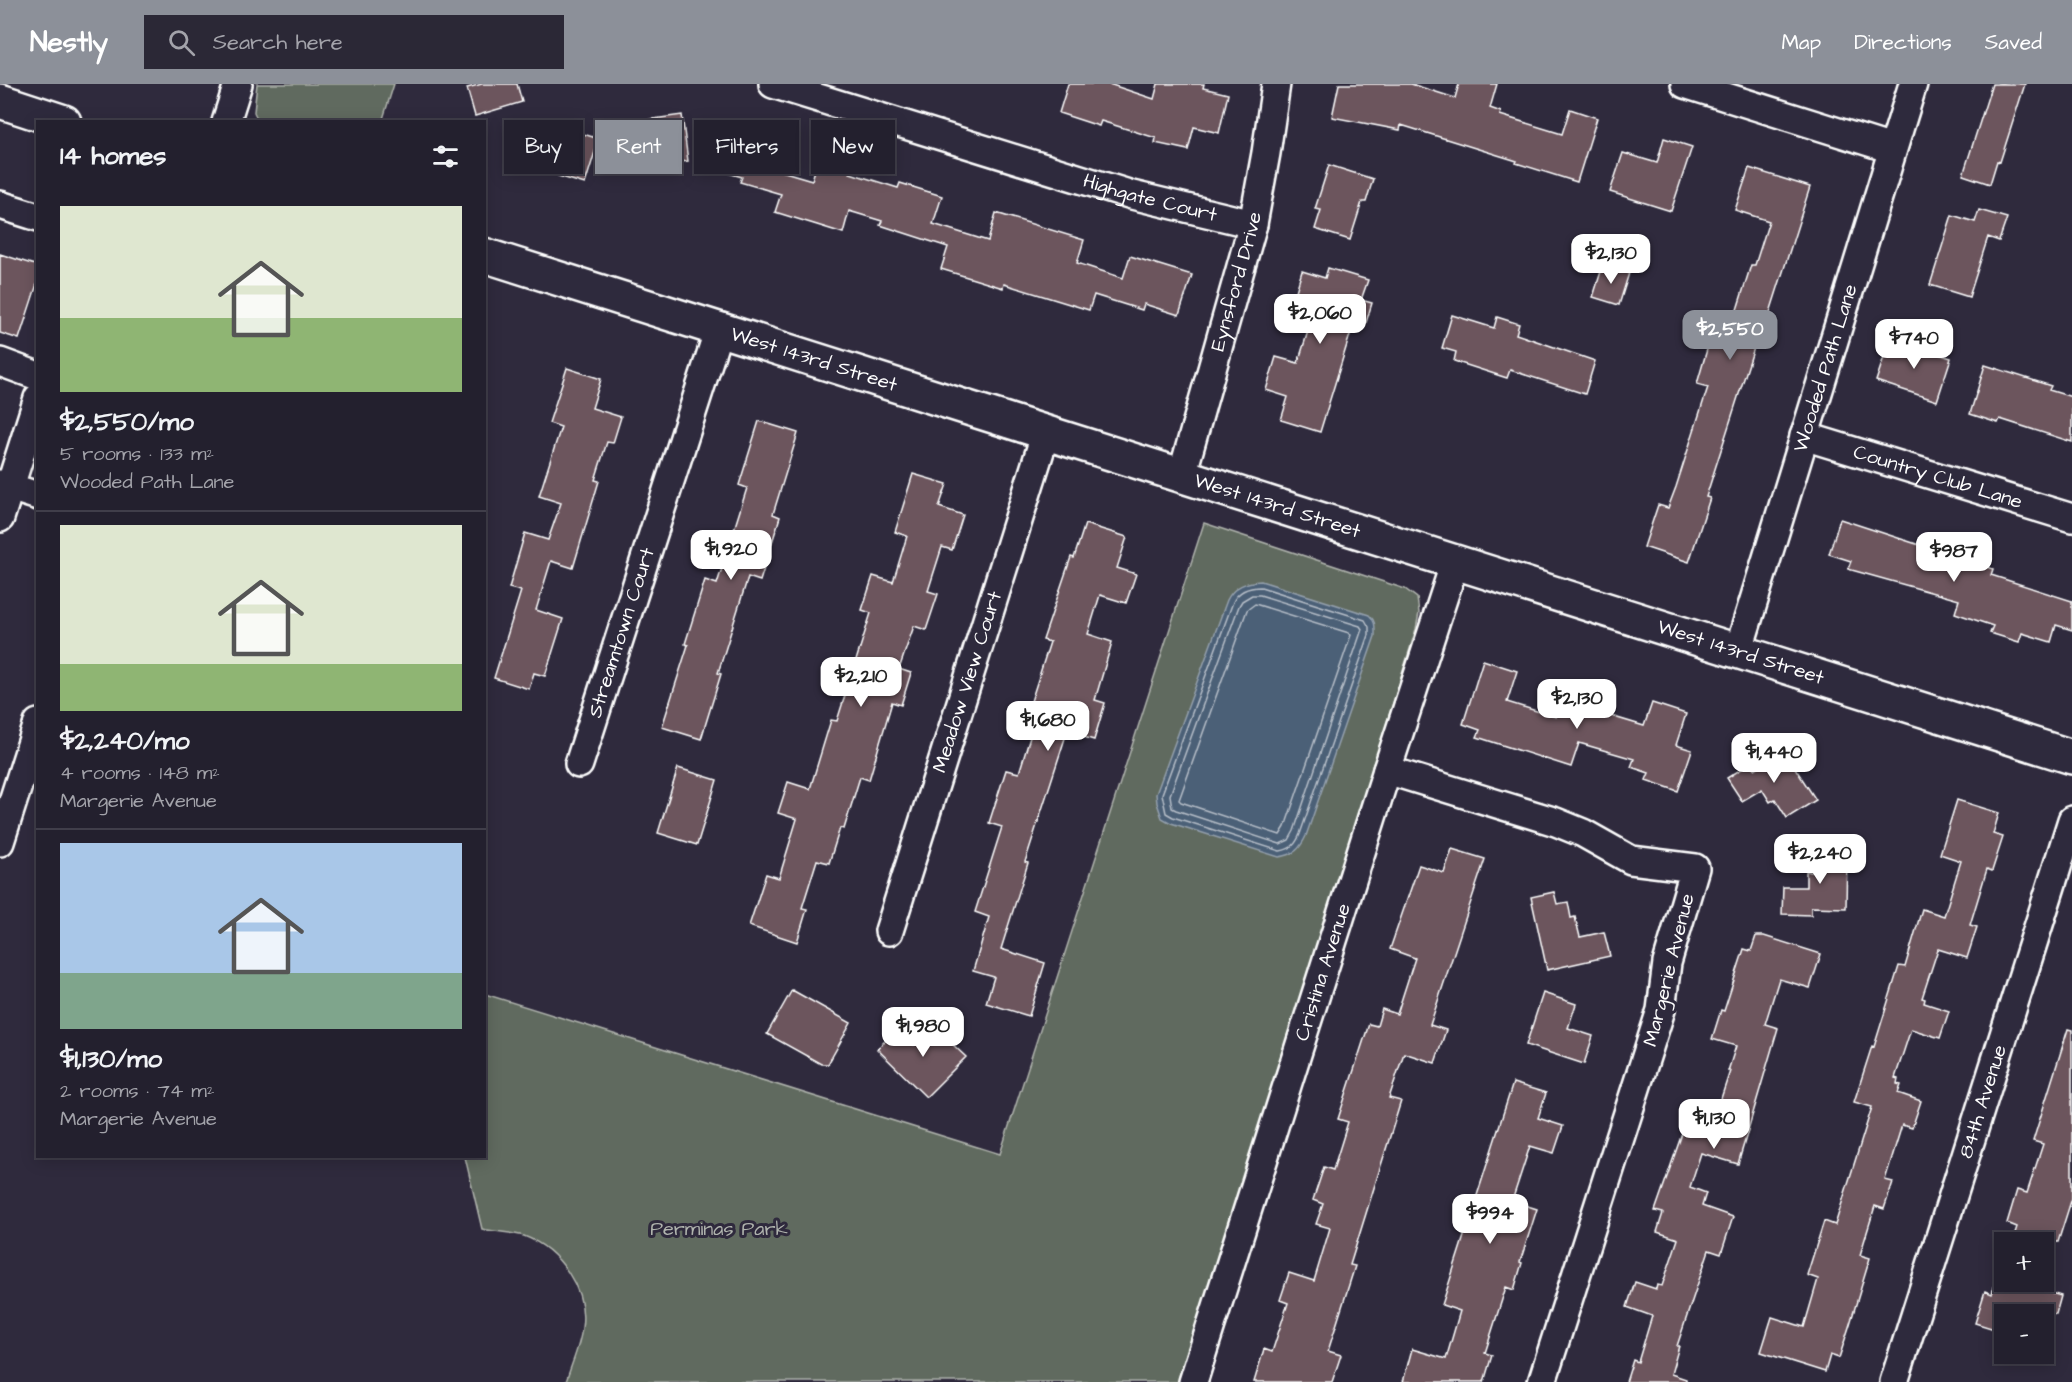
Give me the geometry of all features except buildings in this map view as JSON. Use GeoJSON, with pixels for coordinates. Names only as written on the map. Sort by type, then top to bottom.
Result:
{"type":"FeatureCollection","features":[{"type":"Feature","properties":{"kind":"main road"},"geometry":{"type":"LineString","coordinates":[[0,101],[58,120]]}},
{"type":"Feature","properties":{"kind":"main road","name":"West 143rd Street"},"geometry":{"type":"LineString","coordinates":[[486,256],[2072,757]]}},
{"type":"Feature","properties":{"kind":"street"},"geometry":{"type":"LineString","coordinates":[[227,120],[237,84]]}},
{"type":"Feature","properties":{"kind":"street","name":"Highgate Court"},"geometry":{"type":"LineString","coordinates":[[773,84],[1132,195],[1253,224]]}},
{"type":"Feature","properties":{"kind":"street","name":"Eynsford Drive"},"geometry":{"type":"LineString","coordinates":[[1182,475],[1253,224],[1276,84]]}},
{"type":"Feature","properties":{"kind":"street"},"geometry":{"type":"LineString","coordinates":[[1685,84],[1892,149]]}},
{"type":"Feature","properties":{"kind":"street","name":"Wooded Path Lane"},"geometry":{"type":"LineString","coordinates":[[1738,652],[1913,84]]}},
{"type":"Feature","properties":{"kind":"street"},"geometry":{"type":"LineString","coordinates":[[0,205],[36,216]]}},
{"type":"Feature","properties":{"kind":"street","name":"Streamtown Court"},"geometry":{"type":"LineString","coordinates":[[579,764],[719,329]]}},
{"type":"Feature","properties":{"kind":"street"},"geometry":{"type":"LineString","coordinates":[[0,362],[36,375]]}},
{"type":"Feature","properties":{"kind":"street"},"geometry":{"type":"LineString","coordinates":[[0,518],[5,485],[36,403]]}},
{"type":"Feature","properties":{"kind":"street","name":"Meadow View Court"},"geometry":{"type":"LineString","coordinates":[[889,932],[1046,432]]}},
{"type":"Feature","properties":{"kind":"street","name":"Country Club Lane"},"geometry":{"type":"LineString","coordinates":[[1804,435],[2072,518]]}},
{"type":"Feature","properties":{"kind":"street"},"geometry":{"type":"LineString","coordinates":[[5,485],[36,495]]}},
{"type":"Feature","properties":{"kind":"street","name":"Cristina Avenue"},"geometry":{"type":"LineString","coordinates":[[1193,1382],[1455,562]]}},
{"type":"Feature","properties":{"kind":"street"},"geometry":{"type":"LineString","coordinates":[[0,842],[36,729]]}},
{"type":"Feature","properties":{"kind":"street","name":"Margerie Avenue"},"geometry":{"type":"LineString","coordinates":[[1387,770],[1556,822],[1583,833],[1631,860],[1695,868],[1667,963],[1661,1010],[1542,1382]]}},
{"type":"Feature","properties":{"kind":"street","name":"84th Avenue"},"geometry":{"type":"LineString","coordinates":[[1894,1382],[2072,820]]}},
{"type":"Feature","properties":{"kind":"green space"},"geometry":{"type":"Polygon","coordinates":[[[257,84],[394,84],[383,120],[258,120],[254,112],[257,84]]]}},
{"type":"Feature","properties":{"kind":"green space","name":"Perminas Park"},"geometry":{"type":"Polygon","coordinates":[[[1204,523],[1405,589],[1417,598],[1419,613],[1416,629],[1182,1382],[566,1382],[582,1328],[583,1314],[576,1286],[559,1261],[537,1242],[524,1236],[482,1229],[465,1158],[486,1158],[486,994],[1000,1154],[1204,523]]]}},
{"type":"Feature","properties":{"kind":"water"},"geometry":{"type":"Polygon","coordinates":[[[1261,581],[1369,615],[1375,627],[1375,636],[1306,836],[1296,851],[1279,857],[1171,823],[1162,818],[1156,794],[1227,600],[1233,591],[1241,586],[1261,581]]]}}]}
